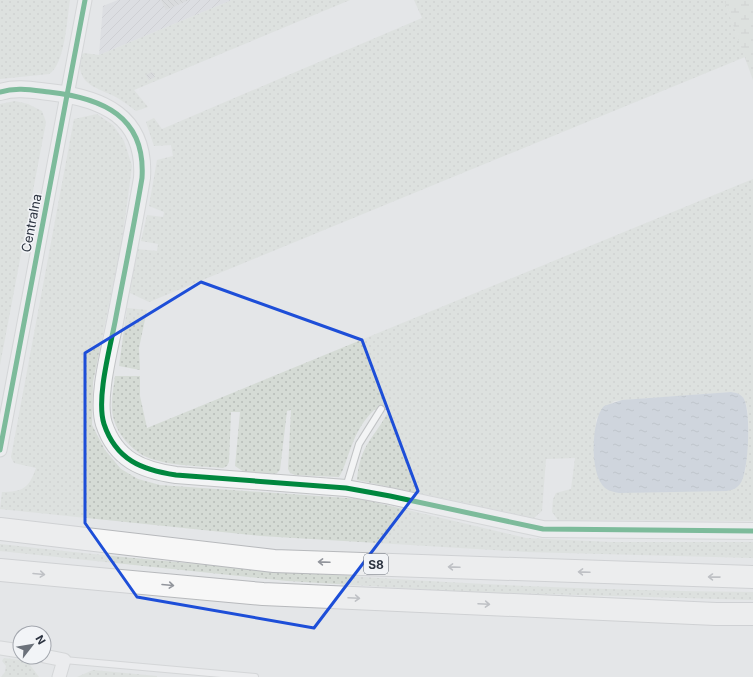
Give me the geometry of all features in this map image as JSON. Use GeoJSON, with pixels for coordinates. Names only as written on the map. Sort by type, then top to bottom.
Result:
{"type":"FeatureCollection","features":[{"type":"Feature","properties":{"kind":"highway","name":"S8"},"geometry":{"type":"LineString","coordinates":[[0,529],[274,561],[753,577]]}},
{"type":"Feature","properties":{"kind":"highway"},"geometry":{"type":"LineString","coordinates":[[0,570],[263,594],[708,614],[753,614]]}},
{"type":"Feature","properties":{"kind":"street","name":"Centralna"},"geometry":{"type":"LineString","coordinates":[[0,450],[85,0]]}},
{"type":"Feature","properties":{"kind":"street"},"geometry":{"type":"LineString","coordinates":[[0,92],[19,88],[75,95],[107,107],[125,120],[134,132],[143,161],[142,178],[102,401],[104,424],[120,453],[135,464],[152,472],[346,488],[542,529],[753,531]]}},
{"type":"Feature","properties":{"kind":"street"},"geometry":{"type":"LineString","coordinates":[[0,648],[12,650]]}},
{"type":"Feature","properties":{"kind":"street"},"geometry":{"type":"LineString","coordinates":[[52,658],[64,660],[59,677]]}},
{"type":"Feature","properties":{"kind":"lane"},"geometry":{"type":"LineString","coordinates":[[346,488],[359,444],[381,409]]}},
{"type":"Feature","properties":{"kind":"lane"},"geometry":{"type":"LineString","coordinates":[[64,660],[255,677]]}},
{"type":"Feature","properties":{"kind":"highlighted area"},"geometry":{"type":"Polygon","coordinates":[[[201,282],[362,340],[418,491],[314,628],[137,597],[85,523],[85,353],[201,282]]]}},
{"type":"Feature","properties":{"kind":"shaded area"},"geometry":{"type":"Polygon","coordinates":[[[118,0],[232,0],[99,55],[103,6],[118,0]]]}},
{"type":"Feature","properties":{"kind":"green space"},"geometry":{"type":"Polygon","coordinates":[[[0,0],[70,0],[62,51],[59,61],[49,74],[0,79],[0,0]]]}},
{"type":"Feature","properties":{"kind":"green space"},"geometry":{"type":"Polygon","coordinates":[[[232,0],[350,0],[134,90],[148,107],[136,111],[124,102],[92,86],[84,78],[81,72],[80,56],[84,53],[99,55],[232,0]]]}},
{"type":"Feature","properties":{"kind":"green space"},"geometry":{"type":"Polygon","coordinates":[[[414,0],[724,0],[745,57],[149,302],[130,293],[137,249],[157,251],[158,244],[141,241],[147,215],[163,217],[164,212],[149,206],[157,160],[173,156],[171,145],[154,146],[146,122],[154,118],[162,129],[422,18],[414,0]]]}},
{"type":"Feature","properties":{"kind":"green space"},"geometry":{"type":"Polygon","coordinates":[[[724,0],[753,0],[753,80],[724,0]]]}},
{"type":"Feature","properties":{"kind":"green space"},"geometry":{"type":"Polygon","coordinates":[[[15,101],[28,104],[42,111],[46,122],[0,365],[0,104],[15,101]]]}},
{"type":"Feature","properties":{"kind":"green space"},"geometry":{"type":"Polygon","coordinates":[[[97,114],[113,125],[124,141],[132,166],[122,241],[93,382],[92,425],[105,450],[121,469],[138,479],[160,485],[361,499],[526,538],[611,542],[753,542],[753,558],[527,552],[261,536],[0,509],[2,492],[15,491],[24,488],[31,480],[36,468],[14,463],[11,457],[74,119],[97,114]]]}},
{"type":"Feature","properties":{"kind":"green space"},"geometry":{"type":"Polygon","coordinates":[[[753,179],[753,521],[558,520],[552,512],[553,499],[556,493],[571,489],[575,458],[546,459],[542,511],[534,518],[357,480],[361,457],[389,410],[374,410],[364,422],[356,435],[339,477],[295,475],[290,473],[288,469],[291,410],[287,411],[280,470],[276,474],[244,472],[235,466],[240,412],[231,412],[229,462],[227,466],[223,468],[180,465],[163,462],[147,457],[132,448],[116,426],[112,409],[115,376],[140,376],[140,396],[147,428],[753,179]],[[731,392],[614,401],[596,419],[595,464],[745,473],[748,414],[744,399],[737,393],[731,392]]]}},
{"type":"Feature","properties":{"kind":"green space"},"geometry":{"type":"Polygon","coordinates":[[[127,308],[147,310],[139,348],[140,370],[119,366],[127,308]]]}},
{"type":"Feature","properties":{"kind":"green space"},"geometry":{"type":"Polygon","coordinates":[[[0,544],[188,563],[376,578],[564,588],[753,592],[753,600],[468,592],[287,581],[0,551],[0,544]]]}},
{"type":"Feature","properties":{"kind":"green space"},"geometry":{"type":"Polygon","coordinates":[[[4,658],[12,659],[12,665],[30,665],[39,677],[1,677],[5,672],[6,666],[2,661],[4,658]]]}},
{"type":"Feature","properties":{"kind":"green space"},"geometry":{"type":"Polygon","coordinates":[[[93,670],[157,676],[157,677],[77,677],[93,670]]]}},
{"type":"Feature","properties":{"kind":"water"},"geometry":{"type":"Polygon","coordinates":[[[731,392],[742,396],[748,416],[748,442],[745,467],[740,484],[735,488],[727,491],[619,493],[605,488],[596,472],[594,460],[594,434],[596,422],[604,406],[622,400],[731,392]]]}},
{"type":"Feature","properties":{"kind":"building"},"geometry":{"type":"Polygon","coordinates":[[[161,0],[189,0],[166,10],[161,0]]]}},
{"type":"Feature","properties":{"kind":"building"},"geometry":{"type":"Polygon","coordinates":[[[152,72],[155,77],[149,80],[146,75],[152,72]]]}},
{"type":"Feature","properties":{"kind":"cycle path"},"geometry":{"type":"LineString","coordinates":[[0,450],[85,0]]}},
{"type":"Feature","properties":{"kind":"cycle path"},"geometry":{"type":"LineString","coordinates":[[0,92],[18,89],[68,95],[86,99],[117,114],[128,125],[137,139],[141,157],[142,178],[105,373],[102,401],[102,414],[109,436],[123,455],[132,461],[152,470],[176,475],[346,488],[543,529],[753,531]]}}]}
